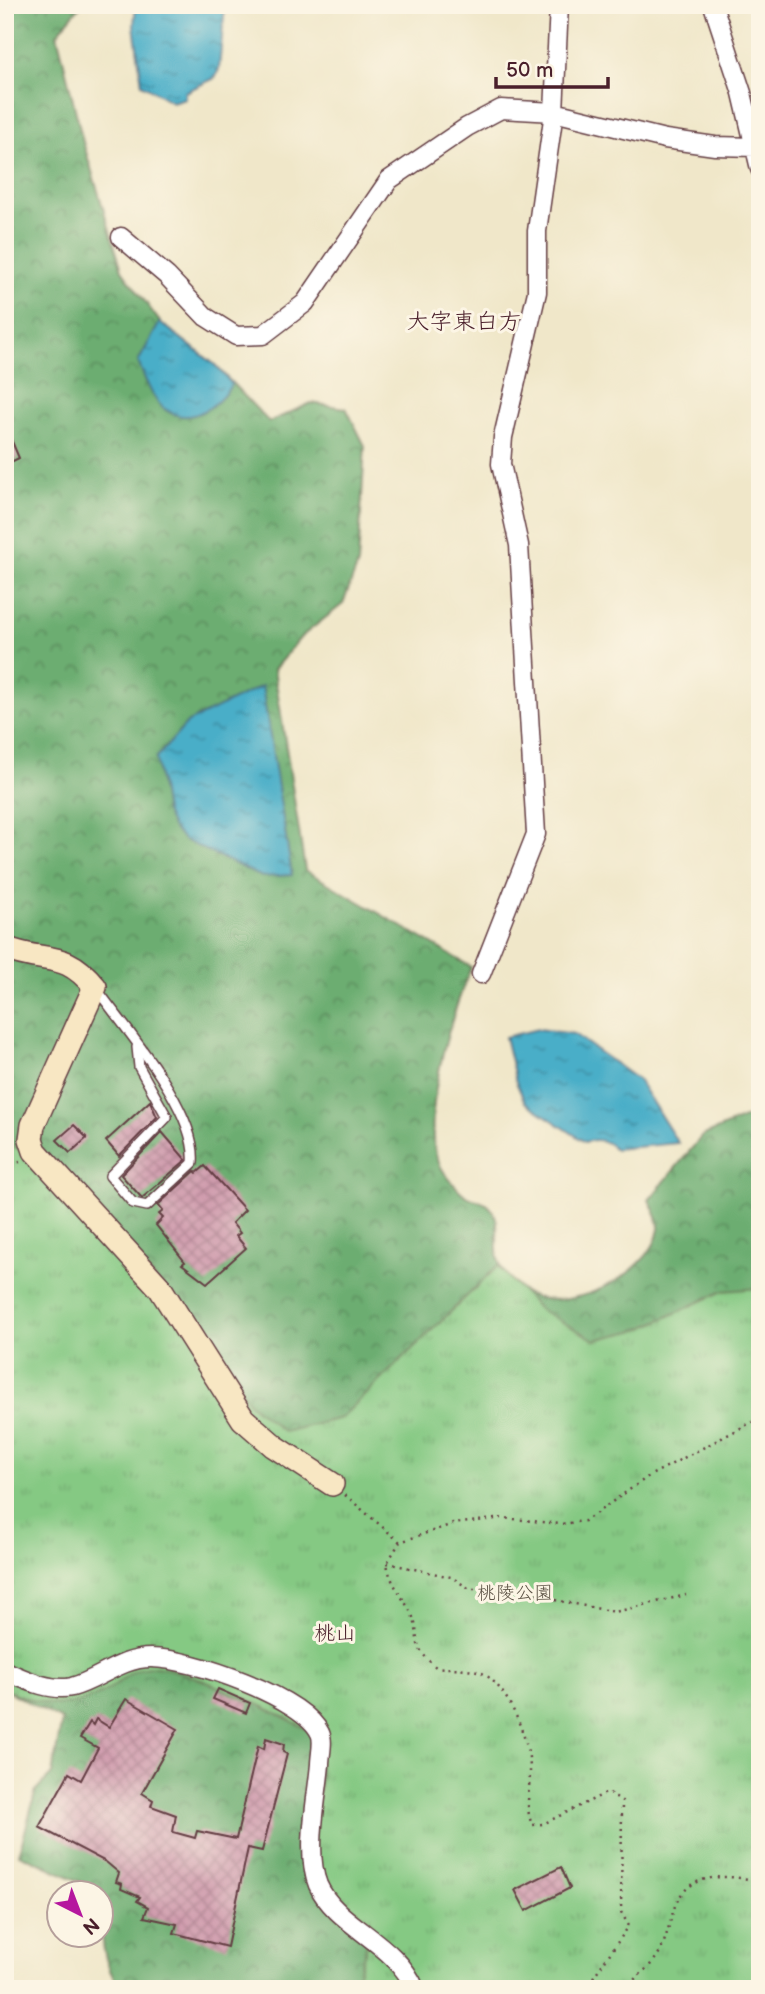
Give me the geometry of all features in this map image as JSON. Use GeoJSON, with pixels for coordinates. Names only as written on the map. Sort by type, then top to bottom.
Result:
{"type":"FeatureCollection","features":[{"type":"Feature","properties":{"kind":"street"},"geometry":{"type":"LineString","coordinates":[[481,974],[536,834],[519,545],[501,464],[503,437],[537,292],[537,231],[554,112],[559,5]]}},
{"type":"Feature","properties":{"kind":"street"},"geometry":{"type":"LineString","coordinates":[[713,5],[756,147],[760,169]]}},
{"type":"Feature","properties":{"kind":"street"},"geometry":{"type":"LineString","coordinates":[[121,237],[167,276],[206,317],[236,336],[263,335],[305,303],[388,180],[467,127],[501,109],[554,112],[665,139],[715,146],[756,147]]}},
{"type":"Feature","properties":{"kind":"street"},"geometry":{"type":"LineString","coordinates":[[5,948],[23,955],[70,962],[95,987],[33,1125],[31,1139],[35,1151],[160,1288],[243,1419],[274,1446],[332,1484]]}},
{"type":"Feature","properties":{"kind":"street"},"geometry":{"type":"LineString","coordinates":[[5,1671],[49,1687],[71,1687],[128,1661],[149,1658],[182,1661],[239,1679],[312,1719],[322,1736],[312,1845],[317,1884],[329,1902],[396,1959],[409,1975],[415,1989]]}},
{"type":"Feature","properties":{"kind":"lane"},"geometry":{"type":"LineString","coordinates":[[95,987],[137,1047],[150,1060],[181,1112],[194,1152],[193,1163],[186,1171],[147,1206],[139,1207],[110,1176],[167,1117],[139,1067],[137,1047]]}},
{"type":"Feature","properties":{"kind":"path"},"geometry":{"type":"LineString","coordinates":[[585,1989],[629,1926],[621,1912],[622,1801],[608,1792],[543,1824],[533,1825],[529,1806],[529,1760],[510,1705],[490,1678],[466,1669],[436,1667],[429,1661],[417,1644],[412,1614],[392,1583],[387,1563],[400,1542],[453,1524],[503,1518],[561,1524],[585,1521],[649,1476],[760,1418]]}},
{"type":"Feature","properties":{"kind":"path"},"geometry":{"type":"LineString","coordinates":[[332,1484],[400,1542]]}},
{"type":"Feature","properties":{"kind":"path"},"geometry":{"type":"LineString","coordinates":[[387,1563],[451,1577],[470,1589],[523,1589],[550,1599],[615,1612],[686,1595]]}},
{"type":"Feature","properties":{"kind":"path"},"geometry":{"type":"LineString","coordinates":[[624,1989],[655,1960],[674,1908],[691,1885],[719,1875],[760,1881]]}},
{"type":"Feature","properties":{"kind":"green space"},"geometry":{"type":"Polygon","coordinates":[[[5,5],[81,5],[57,34],[83,142],[122,270],[160,322],[215,365],[269,422],[311,403],[346,408],[365,446],[358,564],[343,604],[301,637],[274,669],[305,870],[471,967],[455,1011],[440,1067],[433,1123],[434,1148],[441,1167],[455,1186],[468,1197],[487,1204],[495,1215],[497,1255],[508,1278],[521,1290],[538,1298],[558,1300],[580,1296],[623,1277],[640,1263],[653,1246],[659,1229],[649,1200],[702,1136],[760,1111],[760,1989],[121,1989],[108,1966],[104,1948],[116,1948],[116,1878],[72,1878],[19,1854],[36,1790],[52,1774],[62,1720],[5,1690],[5,5]]]}},
{"type":"Feature","properties":{"kind":"green space","name":"桃陵公園"},"geometry":{"type":"Polygon","coordinates":[[[5,1144],[53,1160],[197,1327],[250,1404],[284,1432],[341,1418],[498,1266],[539,1309],[595,1340],[641,1329],[723,1291],[760,1288],[760,1989],[353,1989],[369,1937],[328,1896],[311,1863],[321,1774],[313,1733],[231,1692],[163,1668],[149,1667],[138,1670],[97,1695],[71,1704],[47,1703],[5,1690],[5,1144]]]}},
{"type":"Feature","properties":{"kind":"water"},"geometry":{"type":"Polygon","coordinates":[[[136,5],[225,5],[219,69],[215,78],[185,92],[185,98],[172,102],[142,84],[134,25],[136,5]]]}},
{"type":"Feature","properties":{"kind":"water"},"geometry":{"type":"Polygon","coordinates":[[[160,322],[215,365],[232,384],[219,400],[201,412],[182,416],[172,413],[158,402],[145,379],[138,362],[160,322]]]}},
{"type":"Feature","properties":{"kind":"water"},"geometry":{"type":"Polygon","coordinates":[[[262,686],[292,875],[262,877],[184,840],[173,829],[165,812],[156,758],[188,722],[262,686]]]}},
{"type":"Feature","properties":{"kind":"water"},"geometry":{"type":"Polygon","coordinates":[[[538,1029],[574,1034],[638,1080],[678,1143],[615,1149],[601,1141],[585,1142],[525,1102],[516,1082],[505,1037],[538,1029]]]}},
{"type":"Feature","properties":{"kind":"building"},"geometry":{"type":"Polygon","coordinates":[[[5,425],[19,458],[5,465],[5,425]]]}},
{"type":"Feature","properties":{"kind":"building"},"geometry":{"type":"Polygon","coordinates":[[[150,1101],[157,1117],[119,1156],[106,1141],[150,1101]]]}},
{"type":"Feature","properties":{"kind":"building"},"geometry":{"type":"Polygon","coordinates":[[[74,1125],[87,1138],[70,1153],[57,1140],[74,1125]]]}},
{"type":"Feature","properties":{"kind":"building"},"geometry":{"type":"Polygon","coordinates":[[[162,1132],[186,1160],[142,1198],[121,1175],[162,1132]]]}},
{"type":"Feature","properties":{"kind":"building"},"geometry":{"type":"Polygon","coordinates":[[[205,1166],[245,1210],[232,1223],[240,1233],[236,1236],[246,1248],[207,1283],[182,1264],[185,1262],[156,1225],[163,1218],[159,1214],[163,1211],[158,1205],[195,1171],[197,1173],[205,1166]]]}},
{"type":"Feature","properties":{"kind":"building"},"geometry":{"type":"Polygon","coordinates":[[[218,1689],[250,1703],[246,1713],[213,1699],[218,1689]]]}},
{"type":"Feature","properties":{"kind":"building"},"geometry":{"type":"Polygon","coordinates":[[[126,1699],[178,1729],[142,1793],[153,1800],[151,1806],[176,1815],[173,1832],[195,1838],[197,1831],[236,1839],[258,1746],[264,1749],[266,1738],[284,1744],[283,1752],[287,1754],[262,1851],[248,1848],[227,1947],[174,1933],[177,1924],[144,1917],[148,1907],[137,1901],[140,1897],[121,1889],[122,1884],[116,1882],[119,1873],[106,1862],[39,1827],[69,1773],[81,1780],[98,1748],[80,1738],[90,1722],[93,1725],[96,1719],[109,1727],[126,1699]]]}},
{"type":"Feature","properties":{"kind":"building"},"geometry":{"type":"Polygon","coordinates":[[[561,1867],[570,1888],[526,1911],[515,1890],[561,1867]]]}},
{"type":"Feature","properties":{"kind":"district","name":"大字東白方"},"geometry":{"type":"Point","coordinates":[464,322]}},
{"type":"Feature","properties":{"kind":"district","name":"桃山"},"geometry":{"type":"Point","coordinates":[335,1633]}}]}
